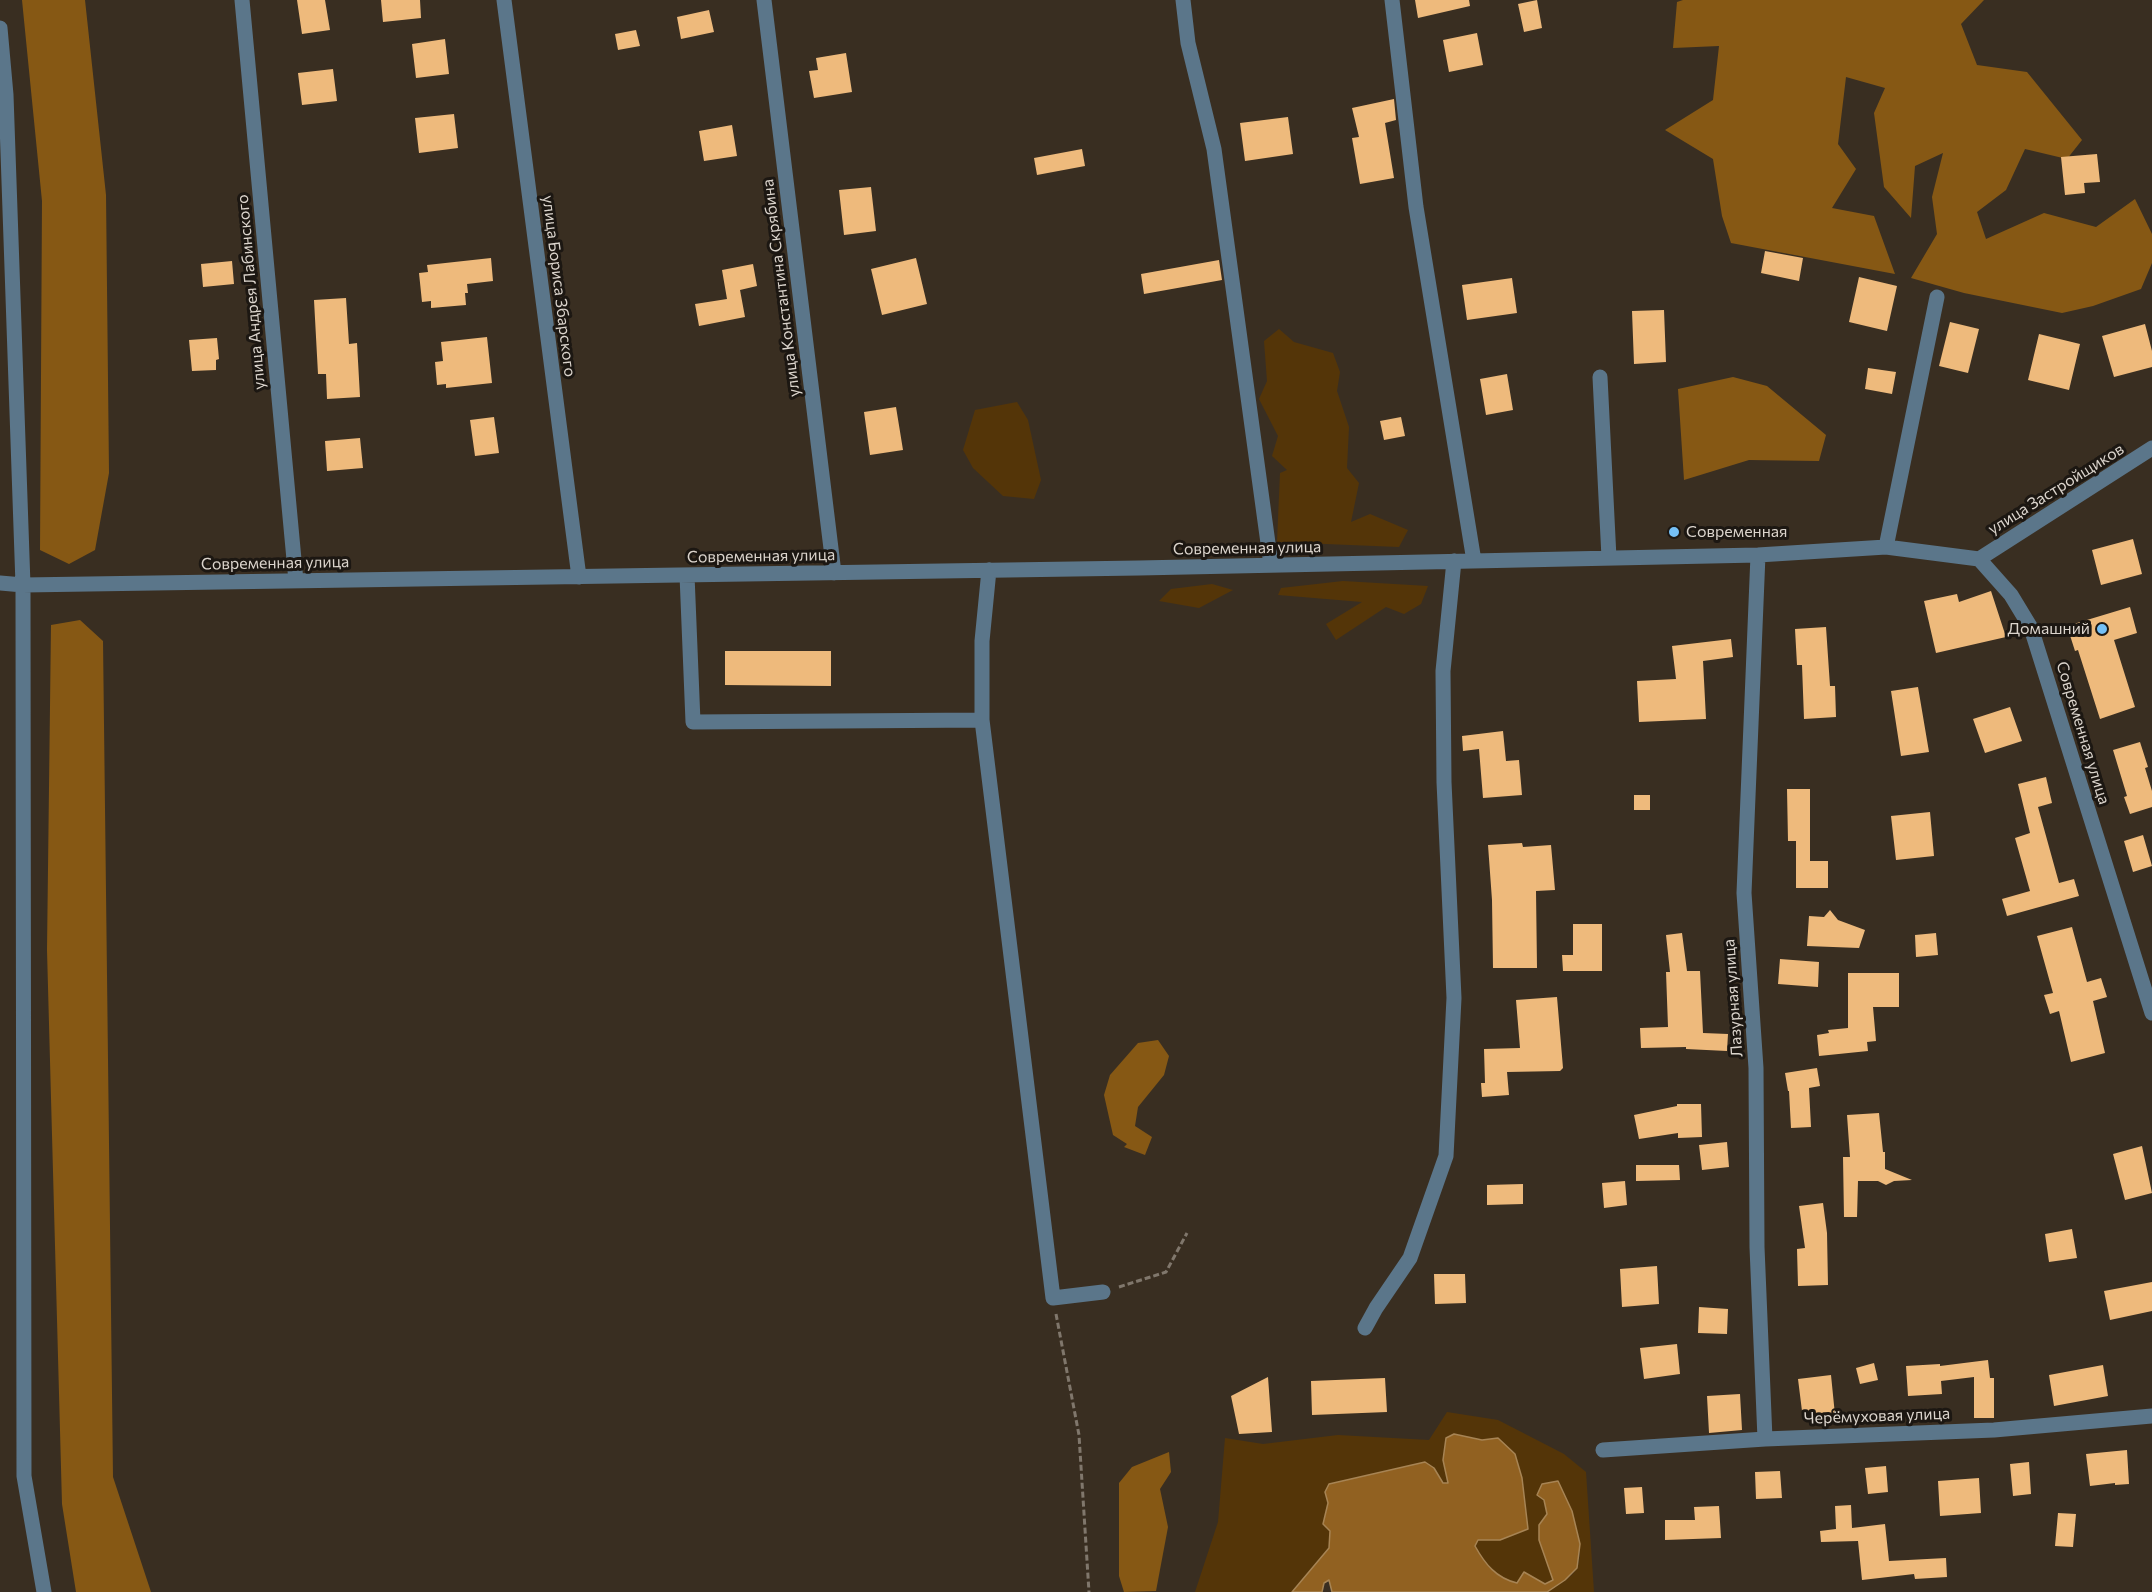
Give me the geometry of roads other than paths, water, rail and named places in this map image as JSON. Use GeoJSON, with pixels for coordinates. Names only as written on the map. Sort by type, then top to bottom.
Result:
{"type":"FeatureCollection","features":[{"type":"Feature","properties":{"kind":"street","name":"улица Андрея Лабинского"},"geometry":{"type":"LineString","coordinates":[[242,0],[296,581]]}},
{"type":"Feature","properties":{"kind":"street","name":"улица Бориса Збарского"},"geometry":{"type":"LineString","coordinates":[[504,0],[579,577]]}},
{"type":"Feature","properties":{"kind":"street","name":"улица Константина Скрябина"},"geometry":{"type":"LineString","coordinates":[[764,0],[834,573]]}},
{"type":"Feature","properties":{"kind":"street"},"geometry":{"type":"LineString","coordinates":[[1183,0],[1188,43],[1214,149],[1271,565]]}},
{"type":"Feature","properties":{"kind":"street"},"geometry":{"type":"LineString","coordinates":[[1392,0],[1416,207],[1474,561]]}},
{"type":"Feature","properties":{"kind":"street"},"geometry":{"type":"LineString","coordinates":[[0,28],[6,95],[23,585],[24,1476],[44,1592]]}},
{"type":"Feature","properties":{"kind":"street"},"geometry":{"type":"LineString","coordinates":[[1886,547],[1937,297]]}},
{"type":"Feature","properties":{"kind":"street"},"geometry":{"type":"LineString","coordinates":[[1600,377],[1609,558]]}},
{"type":"Feature","properties":{"kind":"street","name":"улица Застройщиков"},"geometry":{"type":"LineString","coordinates":[[1979,558],[2152,448]]}},
{"type":"Feature","properties":{"kind":"street","name":"Современная улица"},"geometry":{"type":"LineString","coordinates":[[0,583],[23,585],[1271,565],[1758,555],[1886,547],[1979,558],[2011,595],[2031,628],[2152,1013]]}},
{"type":"Feature","properties":{"kind":"street","name":"Лазурная улица"},"geometry":{"type":"LineString","coordinates":[[1758,555],[1744,893],[1756,1068],[1757,1247],[1765,1438]]}},
{"type":"Feature","properties":{"kind":"street"},"geometry":{"type":"LineString","coordinates":[[1365,1328],[1410,1258],[1446,1156],[1454,998],[1444,782],[1443,671],[1454,561]]}},
{"type":"Feature","properties":{"kind":"street"},"geometry":{"type":"LineString","coordinates":[[989,570],[982,641],[982,720],[1053,1298],[1103,1292]]}},
{"type":"Feature","properties":{"kind":"street"},"geometry":{"type":"LineString","coordinates":[[687,575],[693,722],[982,720]]}},
{"type":"Feature","properties":{"kind":"street","name":"Черёмуховая улица"},"geometry":{"type":"LineString","coordinates":[[1603,1450],[1765,1438],[1994,1430],[2152,1416]]}},
{"type":"Feature","properties":{"kind":"place","name":"Современная"},"geometry":{"type":"Point","coordinates":[1674,532]}},
{"type":"Feature","properties":{"kind":"place","name":"Домашний"},"geometry":{"type":"Point","coordinates":[2102,629]}}]}
